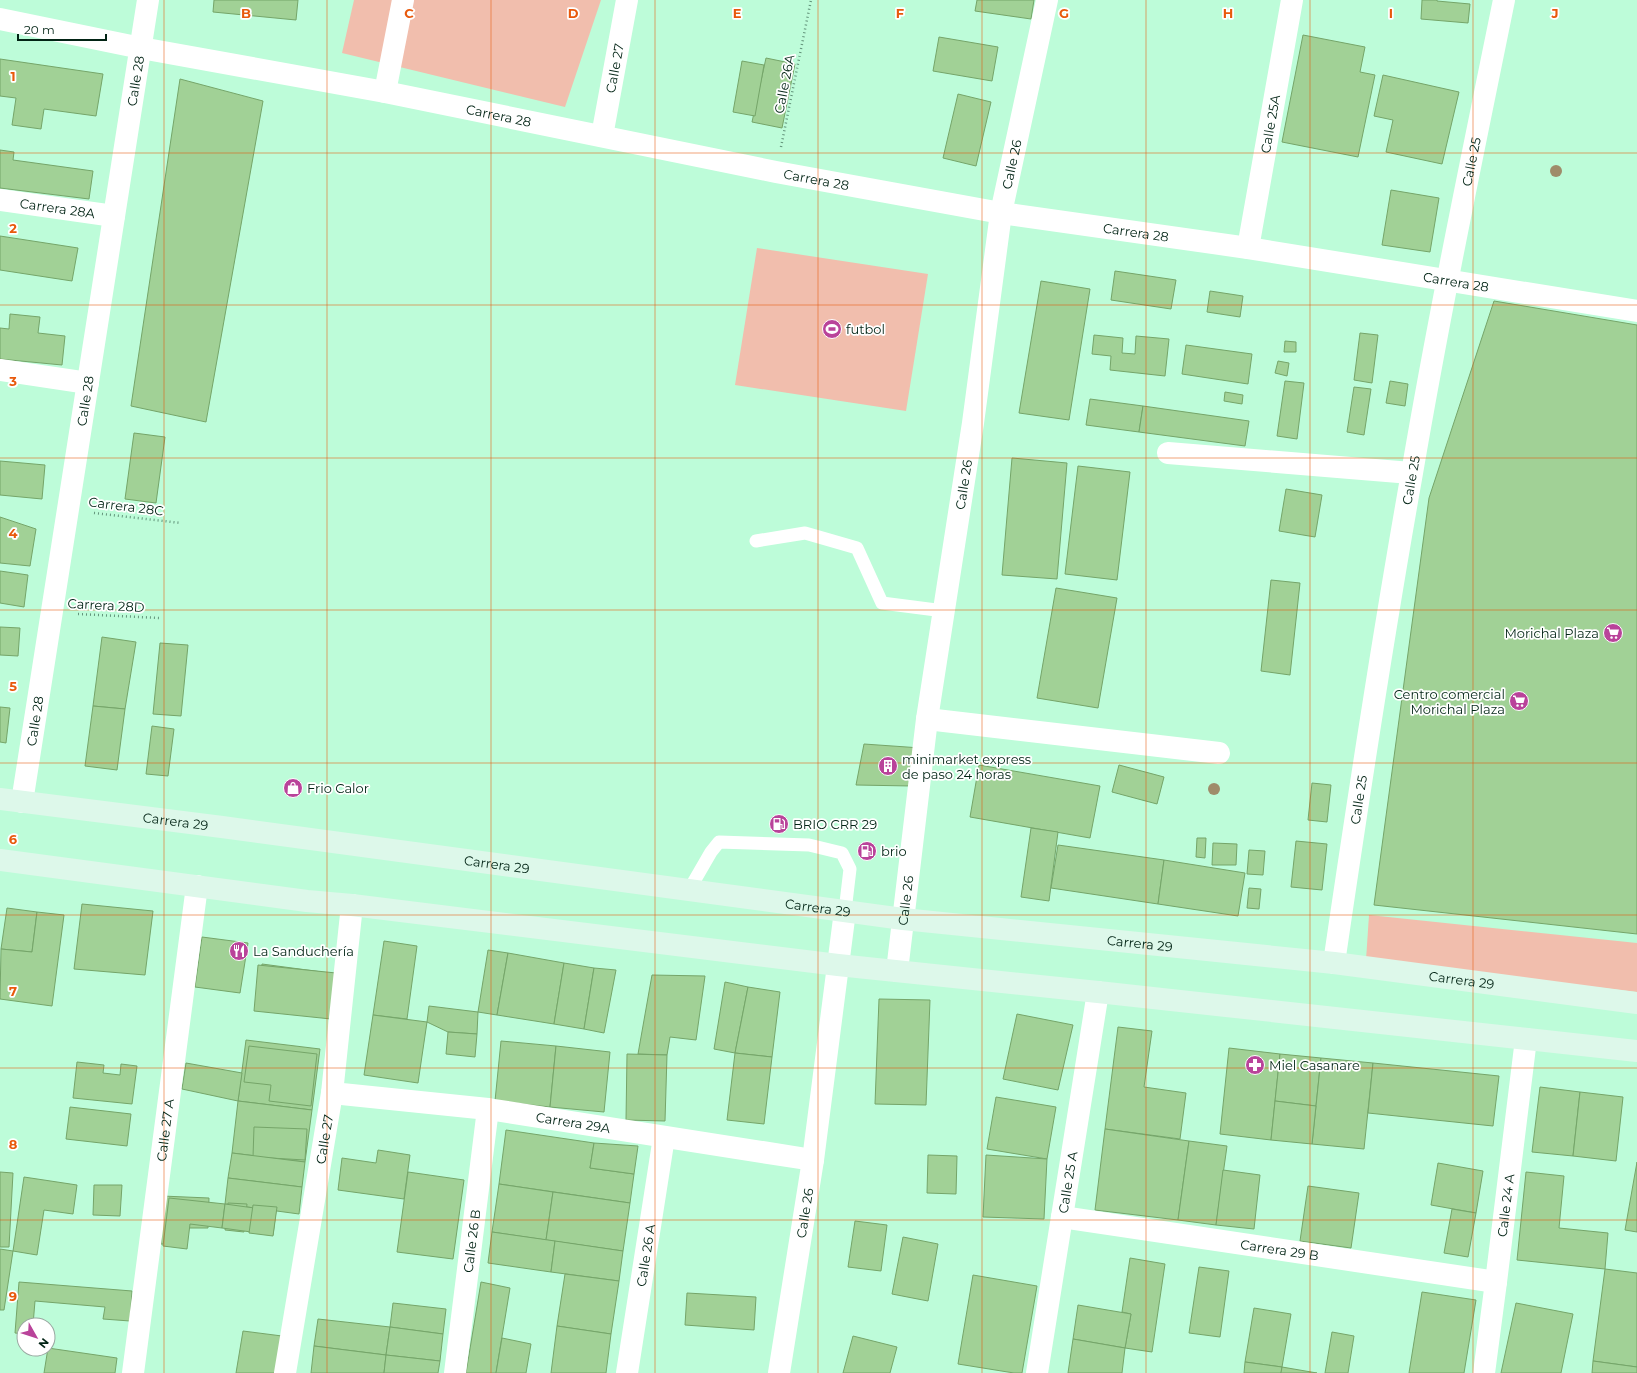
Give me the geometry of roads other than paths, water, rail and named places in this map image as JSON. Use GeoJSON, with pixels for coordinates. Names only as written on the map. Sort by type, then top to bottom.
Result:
{"type":"FeatureCollection","features":[{"type":"Feature","properties":{"kind":"main road","name":"Carrera 29"},"geometry":{"type":"LineString","coordinates":[[0,799],[222,827],[903,919],[1334,963],[1637,1003]]}},
{"type":"Feature","properties":{"kind":"main road"},"geometry":{"type":"LineString","coordinates":[[0,860],[307,901],[352,905],[838,965],[1637,1051]]}},
{"type":"Feature","properties":{"kind":"street","name":"Calle 28"},"geometry":{"type":"LineString","coordinates":[[22,802],[148,0]]}},
{"type":"Feature","properties":{"kind":"street"},"geometry":{"type":"LineString","coordinates":[[385,92],[403,0]]}},
{"type":"Feature","properties":{"kind":"street","name":"Calle 27"},"geometry":{"type":"LineString","coordinates":[[602,136],[627,0]]}},
{"type":"Feature","properties":{"kind":"street","name":"Calle 26"},"geometry":{"type":"LineString","coordinates":[[898,972],[927,719],[973,423],[1001,213],[1047,0]]}},
{"type":"Feature","properties":{"kind":"street","name":"Calle 25A"},"geometry":{"type":"LineString","coordinates":[[1248,248],[1292,0]]}},
{"type":"Feature","properties":{"kind":"street","name":"Calle 25"},"geometry":{"type":"LineString","coordinates":[[1334,963],[1363,769],[1411,473],[1447,279],[1504,0]]}},
{"type":"Feature","properties":{"kind":"street","name":"Carrera 28"},"geometry":{"type":"LineString","coordinates":[[0,19],[141,48],[385,92],[776,172],[1001,213],[1248,248],[1637,310]]}},
{"type":"Feature","properties":{"kind":"street","name":"Carrera 28A"},"geometry":{"type":"LineString","coordinates":[[0,200],[114,216]]}},
{"type":"Feature","properties":{"kind":"street"},"geometry":{"type":"LineString","coordinates":[[0,370],[88,383]]}},
{"type":"Feature","properties":{"kind":"street"},"geometry":{"type":"LineString","coordinates":[[1168,453],[1411,473]]}},
{"type":"Feature","properties":{"kind":"street"},"geometry":{"type":"LineString","coordinates":[[927,719],[1219,753]]}},
{"type":"Feature","properties":{"kind":"street","name":"Calle 27 A"},"geometry":{"type":"LineString","coordinates":[[133,1373],[197,886]]}},
{"type":"Feature","properties":{"kind":"street","name":"Calle 27"},"geometry":{"type":"LineString","coordinates":[[285,1373],[332,1093],[352,905]]}},
{"type":"Feature","properties":{"kind":"street","name":"Calle 26"},"geometry":{"type":"LineString","coordinates":[[779,1373],[813,1160],[845,911]]}},
{"type":"Feature","properties":{"kind":"street","name":"Calle 25 A"},"geometry":{"type":"LineString","coordinates":[[1037,1373],[1098,992]]}},
{"type":"Feature","properties":{"kind":"street","name":"Calle 24 A"},"geometry":{"type":"LineString","coordinates":[[1484,1373],[1526,1038]]}},
{"type":"Feature","properties":{"kind":"street","name":"Carrera 29A"},"geometry":{"type":"LineString","coordinates":[[332,1093],[488,1109],[813,1160]]}},
{"type":"Feature","properties":{"kind":"street","name":"Calle 26 B"},"geometry":{"type":"LineString","coordinates":[[455,1373],[488,1109]]}},
{"type":"Feature","properties":{"kind":"street","name":"Calle 26 A"},"geometry":{"type":"LineString","coordinates":[[627,1373],[664,1137]]}},
{"type":"Feature","properties":{"kind":"street","name":"Carrera 29 B"},"geometry":{"type":"LineString","coordinates":[[1062,1217],[1496,1282]]}},
{"type":"Feature","properties":{"kind":"lane"},"geometry":{"type":"LineString","coordinates":[[756,541],[805,533],[857,548],[882,603],[944,611]]}},
{"type":"Feature","properties":{"kind":"lane","name":"Calle 26"},"geometry":{"type":"LineString","coordinates":[[689,890],[711,852],[719,842],[809,845],[842,853],[845,858],[850,869],[845,911]]}},
{"type":"Feature","properties":{"kind":"place","name":"futbol"},"geometry":{"type":"Point","coordinates":[832,329]}},
{"type":"Feature","properties":{"kind":"place","name":"Morichal Plaza"},"geometry":{"type":"Point","coordinates":[1613,633]}},
{"type":"Feature","properties":{"kind":"place","name":"Centro comercial Morichal Plaza"},"geometry":{"type":"Point","coordinates":[1519,701]}},
{"type":"Feature","properties":{"kind":"place","name":"minimarket express de paso 24 horas"},"geometry":{"type":"Point","coordinates":[888,766]}},
{"type":"Feature","properties":{"kind":"place","name":"Frio Calor"},"geometry":{"type":"Point","coordinates":[293,788]}},
{"type":"Feature","properties":{"kind":"place","name":"BRIO CRR 29"},"geometry":{"type":"Point","coordinates":[779,824]}},
{"type":"Feature","properties":{"kind":"place","name":"brio"},"geometry":{"type":"Point","coordinates":[867,851]}},
{"type":"Feature","properties":{"kind":"place","name":"La Sanduchería"},"geometry":{"type":"Point","coordinates":[239,951]}},
{"type":"Feature","properties":{"kind":"place","name":"Miel Casanare"},"geometry":{"type":"Point","coordinates":[1255,1065]}}]}
